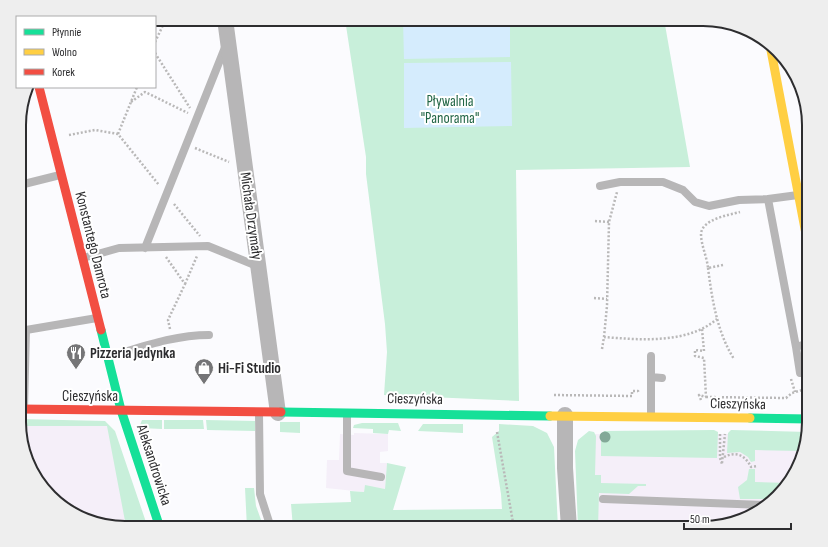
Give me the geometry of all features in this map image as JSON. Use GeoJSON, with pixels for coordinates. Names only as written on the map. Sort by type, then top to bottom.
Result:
{"type":"FeatureCollection","features":[{"type":"Feature","properties":{"kind":"street","name":"Michała Drzymały"},"geometry":{"type":"LineString","coordinates":[[226,26],[257,266],[278,413]]}},
{"type":"Feature","properties":{"kind":"street"},"geometry":{"type":"LineString","coordinates":[[772,55],[802,215]]}},
{"type":"Feature","properties":{"kind":"street","name":"Konstantego Damrota"},"geometry":{"type":"LineString","coordinates":[[39,88],[121,410]]}},
{"type":"Feature","properties":{"kind":"street","name":"Cieszyńska"},"geometry":{"type":"LineString","coordinates":[[26,409],[802,419]]}},
{"type":"Feature","properties":{"kind":"street","name":"Aleksandrowicka"},"geometry":{"type":"LineString","coordinates":[[121,410],[158,521]]}},
{"type":"Feature","properties":{"kind":"street"},"geometry":{"type":"LineString","coordinates":[[565,415],[565,468],[569,521]]}},
{"type":"Feature","properties":{"kind":"lane"},"geometry":{"type":"LineString","coordinates":[[145,248],[185,144],[228,40]]}},
{"type":"Feature","properties":{"kind":"lane"},"geometry":{"type":"LineString","coordinates":[[26,183],[61,174]]}},
{"type":"Feature","properties":{"kind":"lane"},"geometry":{"type":"LineString","coordinates":[[600,186],[620,182],[664,182],[683,190],[695,202],[709,206],[739,200],[768,199],[798,195]]}},
{"type":"Feature","properties":{"kind":"lane"},"geometry":{"type":"LineString","coordinates":[[768,199],[790,339],[796,347],[800,373]]}},
{"type":"Feature","properties":{"kind":"lane"},"geometry":{"type":"LineString","coordinates":[[82,258],[119,248],[204,246],[257,266]]}},
{"type":"Feature","properties":{"kind":"lane"},"geometry":{"type":"LineString","coordinates":[[26,330],[98,318]]}},
{"type":"Feature","properties":{"kind":"lane"},"geometry":{"type":"LineString","coordinates":[[107,357],[172,338],[190,335],[209,335]]}},
{"type":"Feature","properties":{"kind":"lane"},"geometry":{"type":"LineString","coordinates":[[796,347],[802,346]]}},
{"type":"Feature","properties":{"kind":"lane"},"geometry":{"type":"LineString","coordinates":[[651,356],[651,417]]}},
{"type":"Feature","properties":{"kind":"lane"},"geometry":{"type":"LineString","coordinates":[[651,377],[662,378]]}},
{"type":"Feature","properties":{"kind":"lane"},"geometry":{"type":"LineString","coordinates":[[259,413],[260,494],[269,521]]}},
{"type":"Feature","properties":{"kind":"lane"},"geometry":{"type":"LineString","coordinates":[[347,413],[347,471],[381,477]]}},
{"type":"Feature","properties":{"kind":"lane"},"geometry":{"type":"LineString","coordinates":[[603,499],[757,505]]}},
{"type":"Feature","properties":{"kind":"path"},"geometry":{"type":"LineString","coordinates":[[156,40],[163,26]]}},
{"type":"Feature","properties":{"kind":"path"},"geometry":{"type":"LineString","coordinates":[[156,55],[196,117]]}},
{"type":"Feature","properties":{"kind":"path"},"geometry":{"type":"LineString","coordinates":[[118,134],[137,88]]}},
{"type":"Feature","properties":{"kind":"path"},"geometry":{"type":"LineString","coordinates":[[130,102],[145,92],[196,117]]}},
{"type":"Feature","properties":{"kind":"path"},"geometry":{"type":"LineString","coordinates":[[52,138],[95,130],[118,134],[166,194],[204,246],[168,320],[172,338]]}},
{"type":"Feature","properties":{"kind":"path"},"geometry":{"type":"LineString","coordinates":[[185,144],[245,169]]}},
{"type":"Feature","properties":{"kind":"path"},"geometry":{"type":"LineString","coordinates":[[602,349],[607,299],[609,222],[620,182]]}},
{"type":"Feature","properties":{"kind":"path"},"geometry":{"type":"LineString","coordinates":[[734,359],[724,345],[717,320],[701,233],[704,226],[716,219],[746,211]]}},
{"type":"Feature","properties":{"kind":"path"},"geometry":{"type":"LineString","coordinates":[[595,221],[609,222]]}},
{"type":"Feature","properties":{"kind":"path"},"geometry":{"type":"LineString","coordinates":[[159,247],[185,284]]}},
{"type":"Feature","properties":{"kind":"path"},"geometry":{"type":"LineString","coordinates":[[708,268],[723,265]]}},
{"type":"Feature","properties":{"kind":"path"},"geometry":{"type":"LineString","coordinates":[[594,298],[607,299]]}},
{"type":"Feature","properties":{"kind":"path"},"geometry":{"type":"LineString","coordinates":[[604,337],[670,338],[708,328],[717,320]]}},
{"type":"Feature","properties":{"kind":"path"},"geometry":{"type":"LineString","coordinates":[[702,329],[704,351],[695,350],[695,356],[704,358],[706,396]]}},
{"type":"Feature","properties":{"kind":"path"},"geometry":{"type":"LineString","coordinates":[[702,402],[699,395],[786,398],[792,393],[802,390]]}},
{"type":"Feature","properties":{"kind":"path"},"geometry":{"type":"LineString","coordinates":[[554,395],[632,396],[632,391],[638,391],[639,397]]}},
{"type":"Feature","properties":{"kind":"path"},"geometry":{"type":"LineString","coordinates":[[720,428],[720,458],[722,464],[724,457],[725,435]]}},
{"type":"Feature","properties":{"kind":"path"},"geometry":{"type":"LineString","coordinates":[[496,430],[513,521]]}},
{"type":"Feature","properties":{"kind":"path"},"geometry":{"type":"LineString","coordinates":[[724,457],[732,454],[740,455],[747,459],[750,467],[758,466]]}},
{"type":"Feature","properties":{"kind":"shaded area"},"geometry":{"type":"Polygon","coordinates":[[[26,426],[108,426],[126,521],[93,516],[81,511],[55,492],[36,466],[31,454],[26,426]]]}},
{"type":"Feature","properties":{"kind":"shaded area"},"geometry":{"type":"Polygon","coordinates":[[[354,433],[388,434],[388,451],[380,452],[380,463],[387,463],[385,489],[365,486],[364,492],[326,488],[327,460],[339,460],[340,434],[354,435],[354,433]]]}},
{"type":"Feature","properties":{"kind":"shaded area"},"geometry":{"type":"Polygon","coordinates":[[[586,434],[744,434],[801,436],[797,454],[792,466],[773,492],[763,501],[747,511],[722,519],[709,521],[583,521],[581,480],[586,434]]]}},
{"type":"Feature","properties":{"kind":"green space","name":"Pływalnia \"Panorama\""},"geometry":{"type":"Polygon","coordinates":[[[346,26],[665,26],[690,167],[516,170],[519,401],[384,395],[387,352],[385,324],[366,174],[366,157],[346,26]]]}},
{"type":"Feature","properties":{"kind":"green space"},"geometry":{"type":"Polygon","coordinates":[[[26,419],[105,421],[115,431],[146,521],[125,521],[107,426],[26,426],[26,419]]]}},
{"type":"Feature","properties":{"kind":"green space"},"geometry":{"type":"Polygon","coordinates":[[[142,420],[162,420],[162,429],[141,428],[141,448],[138,430],[142,420]]]}},
{"type":"Feature","properties":{"kind":"green space"},"geometry":{"type":"Polygon","coordinates":[[[164,420],[203,420],[204,429],[164,429],[164,420]]]}},
{"type":"Feature","properties":{"kind":"green space"},"geometry":{"type":"Polygon","coordinates":[[[206,420],[255,421],[255,431],[207,430],[206,420]]]}},
{"type":"Feature","properties":{"kind":"green space"},"geometry":{"type":"Polygon","coordinates":[[[280,422],[300,422],[300,433],[280,432],[280,422]]]}},
{"type":"Feature","properties":{"kind":"green space"},"geometry":{"type":"Polygon","coordinates":[[[362,423],[398,423],[401,431],[389,430],[388,434],[373,433],[373,429],[353,428],[354,425],[362,423]]]}},
{"type":"Feature","properties":{"kind":"green space"},"geometry":{"type":"Polygon","coordinates":[[[423,424],[463,424],[463,433],[418,431],[423,424]]]}},
{"type":"Feature","properties":{"kind":"green space"},"geometry":{"type":"Polygon","coordinates":[[[499,424],[533,426],[547,433],[554,447],[558,521],[292,521],[291,504],[351,502],[350,491],[364,492],[365,485],[385,489],[387,463],[406,467],[393,510],[502,509],[492,437],[499,431],[499,424]]]}},
{"type":"Feature","properties":{"kind":"green space"},"geometry":{"type":"Polygon","coordinates":[[[714,430],[718,432],[717,458],[601,456],[601,436],[604,431],[714,430]]]}},
{"type":"Feature","properties":{"kind":"green space"},"geometry":{"type":"Polygon","coordinates":[[[731,430],[801,432],[798,451],[755,450],[755,461],[751,462],[748,457],[740,452],[727,453],[728,433],[731,430]]]}},
{"type":"Feature","properties":{"kind":"green space"},"geometry":{"type":"Polygon","coordinates":[[[589,431],[594,432],[596,436],[595,475],[601,475],[601,483],[646,484],[646,486],[638,486],[629,494],[599,493],[598,521],[578,521],[575,451],[578,440],[589,431]]]}},
{"type":"Feature","properties":{"kind":"green space"},"geometry":{"type":"Polygon","coordinates":[[[749,469],[755,469],[755,482],[780,483],[765,499],[740,499],[738,487],[747,480],[749,469]]]}},
{"type":"Feature","properties":{"kind":"green space"},"geometry":{"type":"Polygon","coordinates":[[[245,488],[254,488],[256,506],[261,521],[247,521],[245,488]]]}},
{"type":"Feature","properties":{"kind":"water"},"geometry":{"type":"Polygon","coordinates":[[[403,26],[510,26],[510,57],[404,59],[403,26]]]}},
{"type":"Feature","properties":{"kind":"water"},"geometry":{"type":"Polygon","coordinates":[[[511,62],[512,126],[404,128],[404,63],[511,62]]]}},
{"type":"Feature","properties":{"kind":"traffic: fast"},"geometry":{"type":"LineString","coordinates":[[101,330],[121,410],[158,521]]}},
{"type":"Feature","properties":{"kind":"traffic: fast"},"geometry":{"type":"LineString","coordinates":[[281,412],[550,416]]}},
{"type":"Feature","properties":{"kind":"traffic: fast"},"geometry":{"type":"LineString","coordinates":[[750,418],[802,419]]}},
{"type":"Feature","properties":{"kind":"traffic: slow"},"geometry":{"type":"LineString","coordinates":[[772,55],[802,213]]}},
{"type":"Feature","properties":{"kind":"traffic: slow"},"geometry":{"type":"LineString","coordinates":[[550,416],[750,418]]}},
{"type":"Feature","properties":{"kind":"traffic: jam"},"geometry":{"type":"LineString","coordinates":[[39,88],[101,330]]}},
{"type":"Feature","properties":{"kind":"traffic: jam"},"geometry":{"type":"LineString","coordinates":[[26,409],[281,412]]}},
{"type":"Feature","properties":{"kind":"place","name":"Pizzeria Jedynka"},"geometry":{"type":"Point","coordinates":[76,370]}},
{"type":"Feature","properties":{"kind":"place","name":"Hi-Fi Studio"},"geometry":{"type":"Point","coordinates":[204,385]}}]}
